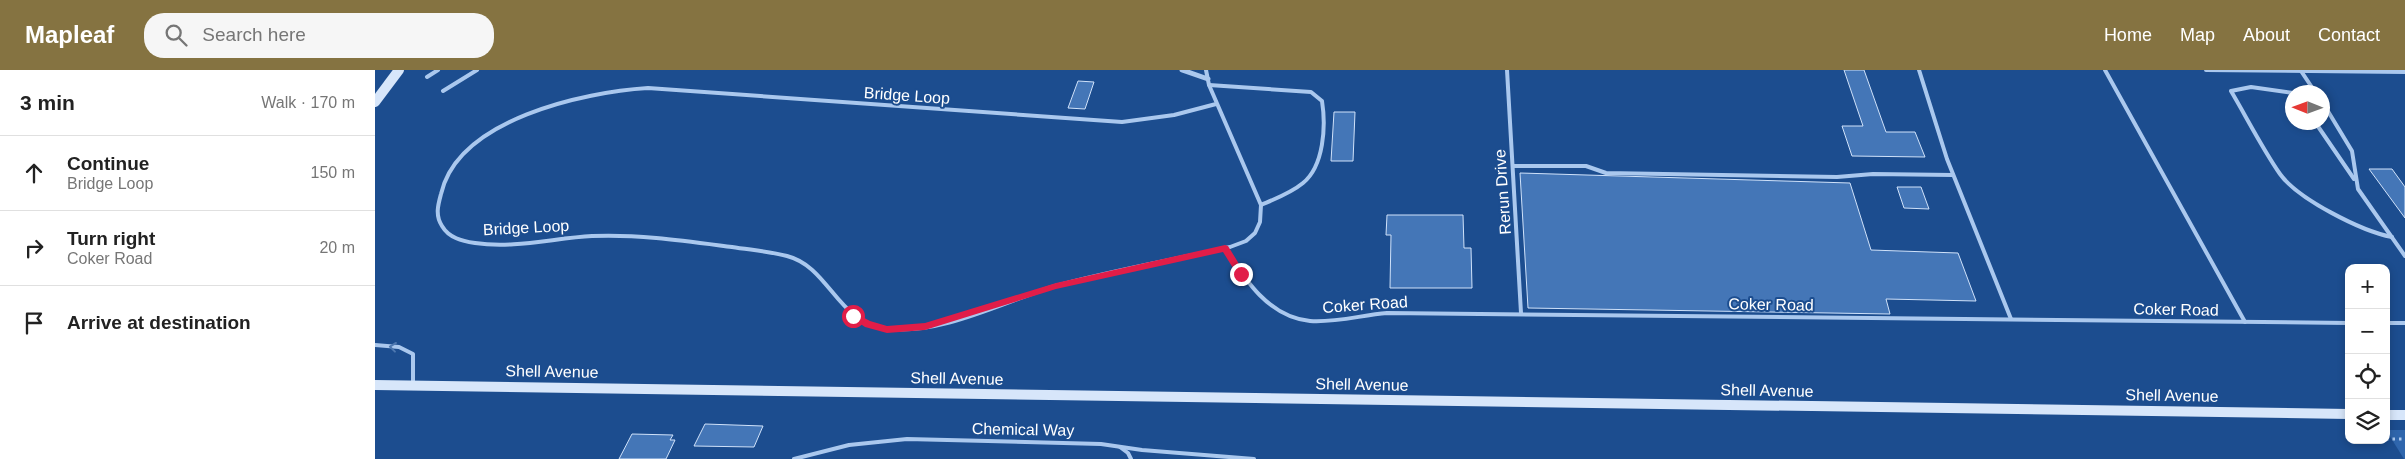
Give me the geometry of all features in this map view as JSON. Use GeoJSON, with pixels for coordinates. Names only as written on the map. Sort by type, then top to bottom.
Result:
{"type":"FeatureCollection","features":[{"type":"Feature","properties":{"kind":"street"},"geometry":{"type":"LineString","coordinates":[[375,102],[399,70]]}},
{"type":"Feature","properties":{"kind":"street"},"geometry":{"type":"LineString","coordinates":[[1182,70],[1207,79]]}},
{"type":"Feature","properties":{"kind":"street","name":"Shell Avenue"},"geometry":{"type":"LineString","coordinates":[[375,385],[2345,414]]}},
{"type":"Feature","properties":{"kind":"street"},"geometry":{"type":"LineString","coordinates":[[2390,415],[2405,415]]}},
{"type":"Feature","properties":{"kind":"lane"},"geometry":{"type":"LineString","coordinates":[[427,77],[438,70]]}},
{"type":"Feature","properties":{"kind":"lane"},"geometry":{"type":"LineString","coordinates":[[443,92],[477,70]]}},
{"type":"Feature","properties":{"kind":"lane"},"geometry":{"type":"LineString","coordinates":[[1206,70],[1209,85],[1261,205],[1295,190],[1312,176],[1320,158],[1324,111],[1322,101],[1311,92],[1209,85]]}},
{"type":"Feature","properties":{"kind":"lane","name":"Rerun Drive"},"geometry":{"type":"LineString","coordinates":[[1507,70],[1521,313]]}},
{"type":"Feature","properties":{"kind":"lane"},"geometry":{"type":"LineString","coordinates":[[1919,70],[1953,175],[2011,319]]}},
{"type":"Feature","properties":{"kind":"lane"},"geometry":{"type":"LineString","coordinates":[[2105,70],[2245,322]]}},
{"type":"Feature","properties":{"kind":"lane"},"geometry":{"type":"LineString","coordinates":[[2206,70],[2405,72]]}},
{"type":"Feature","properties":{"kind":"lane"},"geometry":{"type":"LineString","coordinates":[[2301,70],[2311,85]]}},
{"type":"Feature","properties":{"kind":"lane"},"geometry":{"type":"LineString","coordinates":[[2285,91],[2276,88],[2237,87],[2231,91],[2281,175],[2301,195],[2354,224],[2376,234],[2392,237]]}},
{"type":"Feature","properties":{"kind":"lane","name":"Bridge Loop"},"geometry":{"type":"LineString","coordinates":[[1217,104],[1174,115],[1122,122],[648,88],[614,90],[538,109],[494,132],[474,145],[459,158],[443,183],[437,199],[437,215],[444,230],[456,239],[477,243],[613,236],[789,256],[802,261],[816,272],[853,316],[868,324],[887,329],[904,329],[946,322],[1056,286],[1245,242],[1257,232],[1261,222],[1261,205]]}},
{"type":"Feature","properties":{"kind":"lane"},"geometry":{"type":"LineString","coordinates":[[2330,115],[2352,151],[2355,181]]}},
{"type":"Feature","properties":{"kind":"lane"},"geometry":{"type":"LineString","coordinates":[[2320,130],[2355,181],[2358,189],[2405,256]]}},
{"type":"Feature","properties":{"kind":"lane"},"geometry":{"type":"LineString","coordinates":[[1513,166],[1586,166],[1606,173],[1837,177],[1873,174],[1953,175]]}},
{"type":"Feature","properties":{"kind":"lane","name":"Coker Road"},"geometry":{"type":"LineString","coordinates":[[1225,248],[1241,274],[1258,295],[1292,317],[1310,321],[1387,312],[2345,323]]}},
{"type":"Feature","properties":{"kind":"lane"},"geometry":{"type":"LineString","coordinates":[[2390,323],[2405,323]]}},
{"type":"Feature","properties":{"kind":"lane"},"geometry":{"type":"LineString","coordinates":[[375,345],[399,347],[413,354],[413,385]]}},
{"type":"Feature","properties":{"kind":"lane","name":"Chemical Way"},"geometry":{"type":"LineString","coordinates":[[794,459],[833,448],[876,441],[907,439],[1118,446],[1143,450],[1254,459]]}},
{"type":"Feature","properties":{"kind":"lane"},"geometry":{"type":"LineString","coordinates":[[1118,446],[1128,453],[1131,459]]}},
{"type":"Feature","properties":{"kind":"path"},"geometry":{"type":"LineString","coordinates":[[2390,439],[2405,440]]}},
{"type":"Feature","properties":{"kind":"shaded area"},"geometry":{"type":"Polygon","coordinates":[[[2390,430],[2405,430],[2404,459],[2390,436],[2390,430]]]}},
{"type":"Feature","properties":{"kind":"building"},"geometry":{"type":"Polygon","coordinates":[[[1844,70],[1864,70],[1886,132],[1915,132],[1925,157],[1852,156],[1842,126],[1863,126],[1844,70]]]}},
{"type":"Feature","properties":{"kind":"building"},"geometry":{"type":"Polygon","coordinates":[[[1078,81],[1094,82],[1085,109],[1068,108],[1078,81]]]}},
{"type":"Feature","properties":{"kind":"building"},"geometry":{"type":"Polygon","coordinates":[[[1334,112],[1355,112],[1353,161],[1331,161],[1334,112]]]}},
{"type":"Feature","properties":{"kind":"building"},"geometry":{"type":"Polygon","coordinates":[[[2369,169],[2392,169],[2405,187],[2405,218],[2369,169]]]}},
{"type":"Feature","properties":{"kind":"building"},"geometry":{"type":"Polygon","coordinates":[[[1520,173],[1850,183],[1871,250],[1958,253],[1976,301],[1886,299],[1890,314],[1528,308],[1520,173]]]}},
{"type":"Feature","properties":{"kind":"building"},"geometry":{"type":"Polygon","coordinates":[[[1897,187],[1921,187],[1929,209],[1904,208],[1897,187]]]}},
{"type":"Feature","properties":{"kind":"building"},"geometry":{"type":"Polygon","coordinates":[[[1387,215],[1463,215],[1464,248],[1471,248],[1472,288],[1390,288],[1391,235],[1386,235],[1387,215]]]}},
{"type":"Feature","properties":{"kind":"building"},"geometry":{"type":"Polygon","coordinates":[[[705,424],[763,426],[754,447],[694,446],[705,424]]]}},
{"type":"Feature","properties":{"kind":"building"},"geometry":{"type":"Polygon","coordinates":[[[632,434],[673,435],[670,440],[675,440],[666,459],[619,459],[632,434]]]}},
{"type":"Feature","properties":{"kind":"route"},"geometry":{"type":"LineString","coordinates":[[853,316],[868,324],[887,329],[925,326],[946,322],[1056,286],[1225,248],[1241,274]]}}]}
